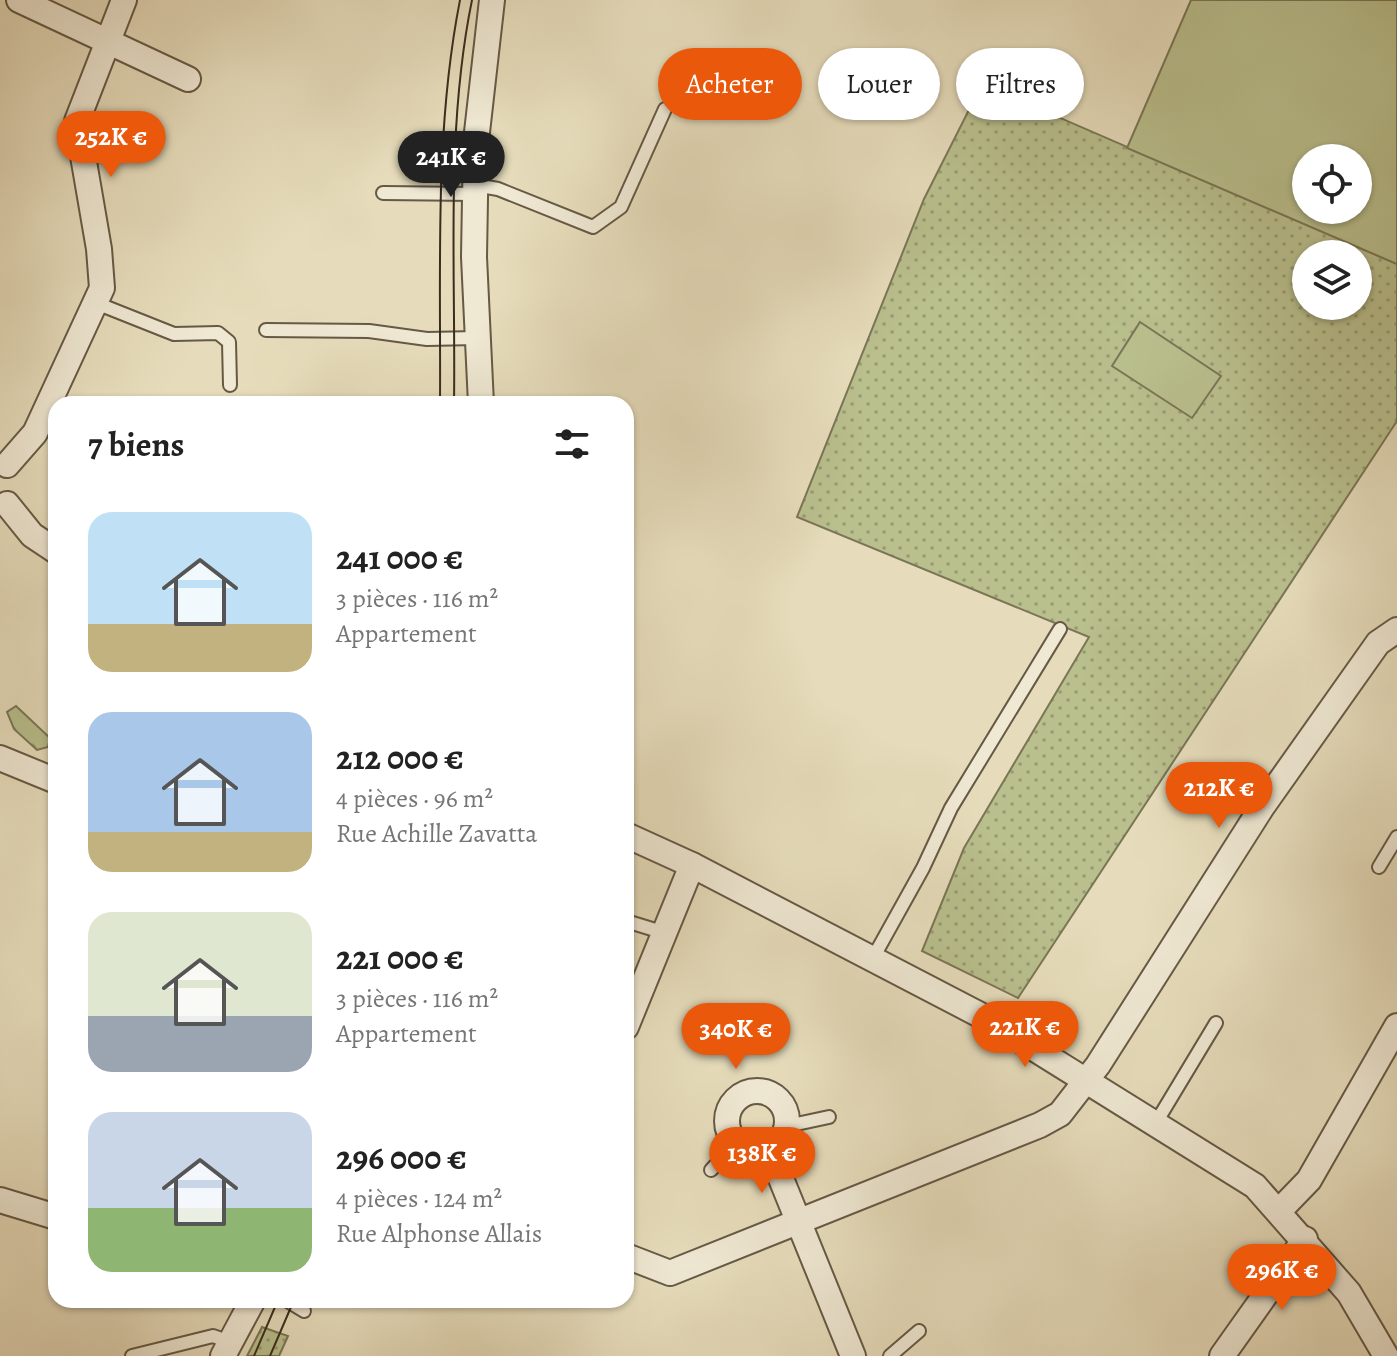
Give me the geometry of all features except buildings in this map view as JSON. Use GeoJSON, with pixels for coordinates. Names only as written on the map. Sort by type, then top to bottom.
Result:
{"type":"FeatureCollection","features":[{"type":"Feature","properties":{"kind":"street"},"geometry":{"type":"LineString","coordinates":[[19,0],[188,79]]}},
{"type":"Feature","properties":{"kind":"street"},"geometry":{"type":"LineString","coordinates":[[52,396],[102,288],[77,121],[124,0]]}},
{"type":"Feature","properties":{"kind":"street"},"geometry":{"type":"LineString","coordinates":[[481,396],[475,190],[484,52],[492,0]]}},
{"type":"Feature","properties":{"kind":"street"},"geometry":{"type":"LineString","coordinates":[[48,405],[35,433],[4,463],[16,485],[3,506],[32,535],[48,546]]}},
{"type":"Feature","properties":{"kind":"street"},"geometry":{"type":"LineString","coordinates":[[634,1259],[670,1273],[1040,1125],[1060,1114],[1087,1079],[1262,807],[1378,643],[1397,630]]}},
{"type":"Feature","properties":{"kind":"street"},"geometry":{"type":"LineString","coordinates":[[0,758],[48,778]]}},
{"type":"Feature","properties":{"kind":"street"},"geometry":{"type":"LineString","coordinates":[[634,839],[692,865],[982,1016],[1157,1121],[1255,1186],[1305,1239],[1349,1293],[1386,1356]]}},
{"type":"Feature","properties":{"kind":"street"},"geometry":{"type":"LineString","coordinates":[[634,1008],[692,865]]}},
{"type":"Feature","properties":{"kind":"street"},"geometry":{"type":"LineString","coordinates":[[1279,1211],[1309,1180],[1397,1026]]}},
{"type":"Feature","properties":{"kind":"street"},"geometry":{"type":"LineString","coordinates":[[745,1093],[769,1093],[779,1100],[785,1110],[787,1126],[779,1143],[769,1149],[746,1150],[736,1143],[726,1121],[729,1110],[745,1093]]}},
{"type":"Feature","properties":{"kind":"street"},"geometry":{"type":"LineString","coordinates":[[769,1149],[853,1356],[874,1356]]}},
{"type":"Feature","properties":{"kind":"street"},"geometry":{"type":"LineString","coordinates":[[0,1200],[48,1215]]}},
{"type":"Feature","properties":{"kind":"street"},"geometry":{"type":"LineString","coordinates":[[1222,1356],[1305,1239]]}},
{"type":"Feature","properties":{"kind":"street"},"geometry":{"type":"LineString","coordinates":[[226,1349],[249,1308]]}},
{"type":"Feature","properties":{"kind":"lane"},"geometry":{"type":"LineString","coordinates":[[383,193],[498,189],[593,227],[621,207],[660,120]]}},
{"type":"Feature","properties":{"kind":"lane"},"geometry":{"type":"LineString","coordinates":[[96,303],[174,334],[218,333],[229,342],[230,385]]}},
{"type":"Feature","properties":{"kind":"lane"},"geometry":{"type":"LineString","coordinates":[[266,330],[369,331],[427,339],[477,338]]}},
{"type":"Feature","properties":{"kind":"lane"},"geometry":{"type":"LineString","coordinates":[[873,958],[923,868],[951,808],[1060,629]]}},
{"type":"Feature","properties":{"kind":"lane"},"geometry":{"type":"LineString","coordinates":[[1379,867],[1397,837]]}},
{"type":"Feature","properties":{"kind":"lane"},"geometry":{"type":"LineString","coordinates":[[911,862],[923,868]]}},
{"type":"Feature","properties":{"kind":"lane"},"geometry":{"type":"LineString","coordinates":[[634,923],[665,933]]}},
{"type":"Feature","properties":{"kind":"lane"},"geometry":{"type":"LineString","coordinates":[[1157,1121],[1216,1023]]}},
{"type":"Feature","properties":{"kind":"lane"},"geometry":{"type":"LineString","coordinates":[[787,1126],[829,1117]]}},
{"type":"Feature","properties":{"kind":"lane"},"geometry":{"type":"LineString","coordinates":[[711,1170],[736,1143]]}},
{"type":"Feature","properties":{"kind":"lane"},"geometry":{"type":"LineString","coordinates":[[299,1308],[304,1311]]}},
{"type":"Feature","properties":{"kind":"lane"},"geometry":{"type":"LineString","coordinates":[[890,1356],[919,1331]]}},
{"type":"Feature","properties":{"kind":"lane"},"geometry":{"type":"LineString","coordinates":[[132,1356],[213,1336],[226,1349]]}},
{"type":"Feature","properties":{"kind":"green space"},"geometry":{"type":"Polygon","coordinates":[[[1191,0],[1397,0],[1397,264],[1372,253],[1372,240],[1341,240],[1304,224],[1372,224],[1372,144],[1292,144],[1292,219],[1127,148],[1191,0]]]}},
{"type":"Feature","properties":{"kind":"green space"},"geometry":{"type":"Polygon","coordinates":[[[964,120],[1065,120],[1292,218],[1292,224],[1305,224],[1342,240],[1292,240],[1292,320],[1372,320],[1372,253],[1397,264],[1397,421],[1018,998],[922,951],[964,848],[1089,637],[797,517],[924,199],[964,120]]]}},
{"type":"Feature","properties":{"kind":"green space"},"geometry":{"type":"Polygon","coordinates":[[[1140,322],[1221,376],[1192,418],[1112,366],[1140,322]]]}},
{"type":"Feature","properties":{"kind":"green space"},"geometry":{"type":"Polygon","coordinates":[[[16,706],[48,736],[48,747],[37,750],[14,729],[7,712],[16,706]]]}},
{"type":"Feature","properties":{"kind":"green space"},"geometry":{"type":"Polygon","coordinates":[[[262,1327],[288,1336],[279,1356],[247,1356],[262,1327]]]}},
{"type":"Feature","properties":{"kind":"tram line"},"geometry":{"type":"LineString","coordinates":[[440,396],[443,150],[446,100],[460,0]]}},
{"type":"Feature","properties":{"kind":"tram line"},"geometry":{"type":"LineString","coordinates":[[454,396],[455,151],[458,100],[472,0]]}},
{"type":"Feature","properties":{"kind":"tram line"},"geometry":{"type":"LineString","coordinates":[[254,1356],[275,1308]]}},
{"type":"Feature","properties":{"kind":"tram line"},"geometry":{"type":"LineString","coordinates":[[270,1356],[291,1308]]}}]}
